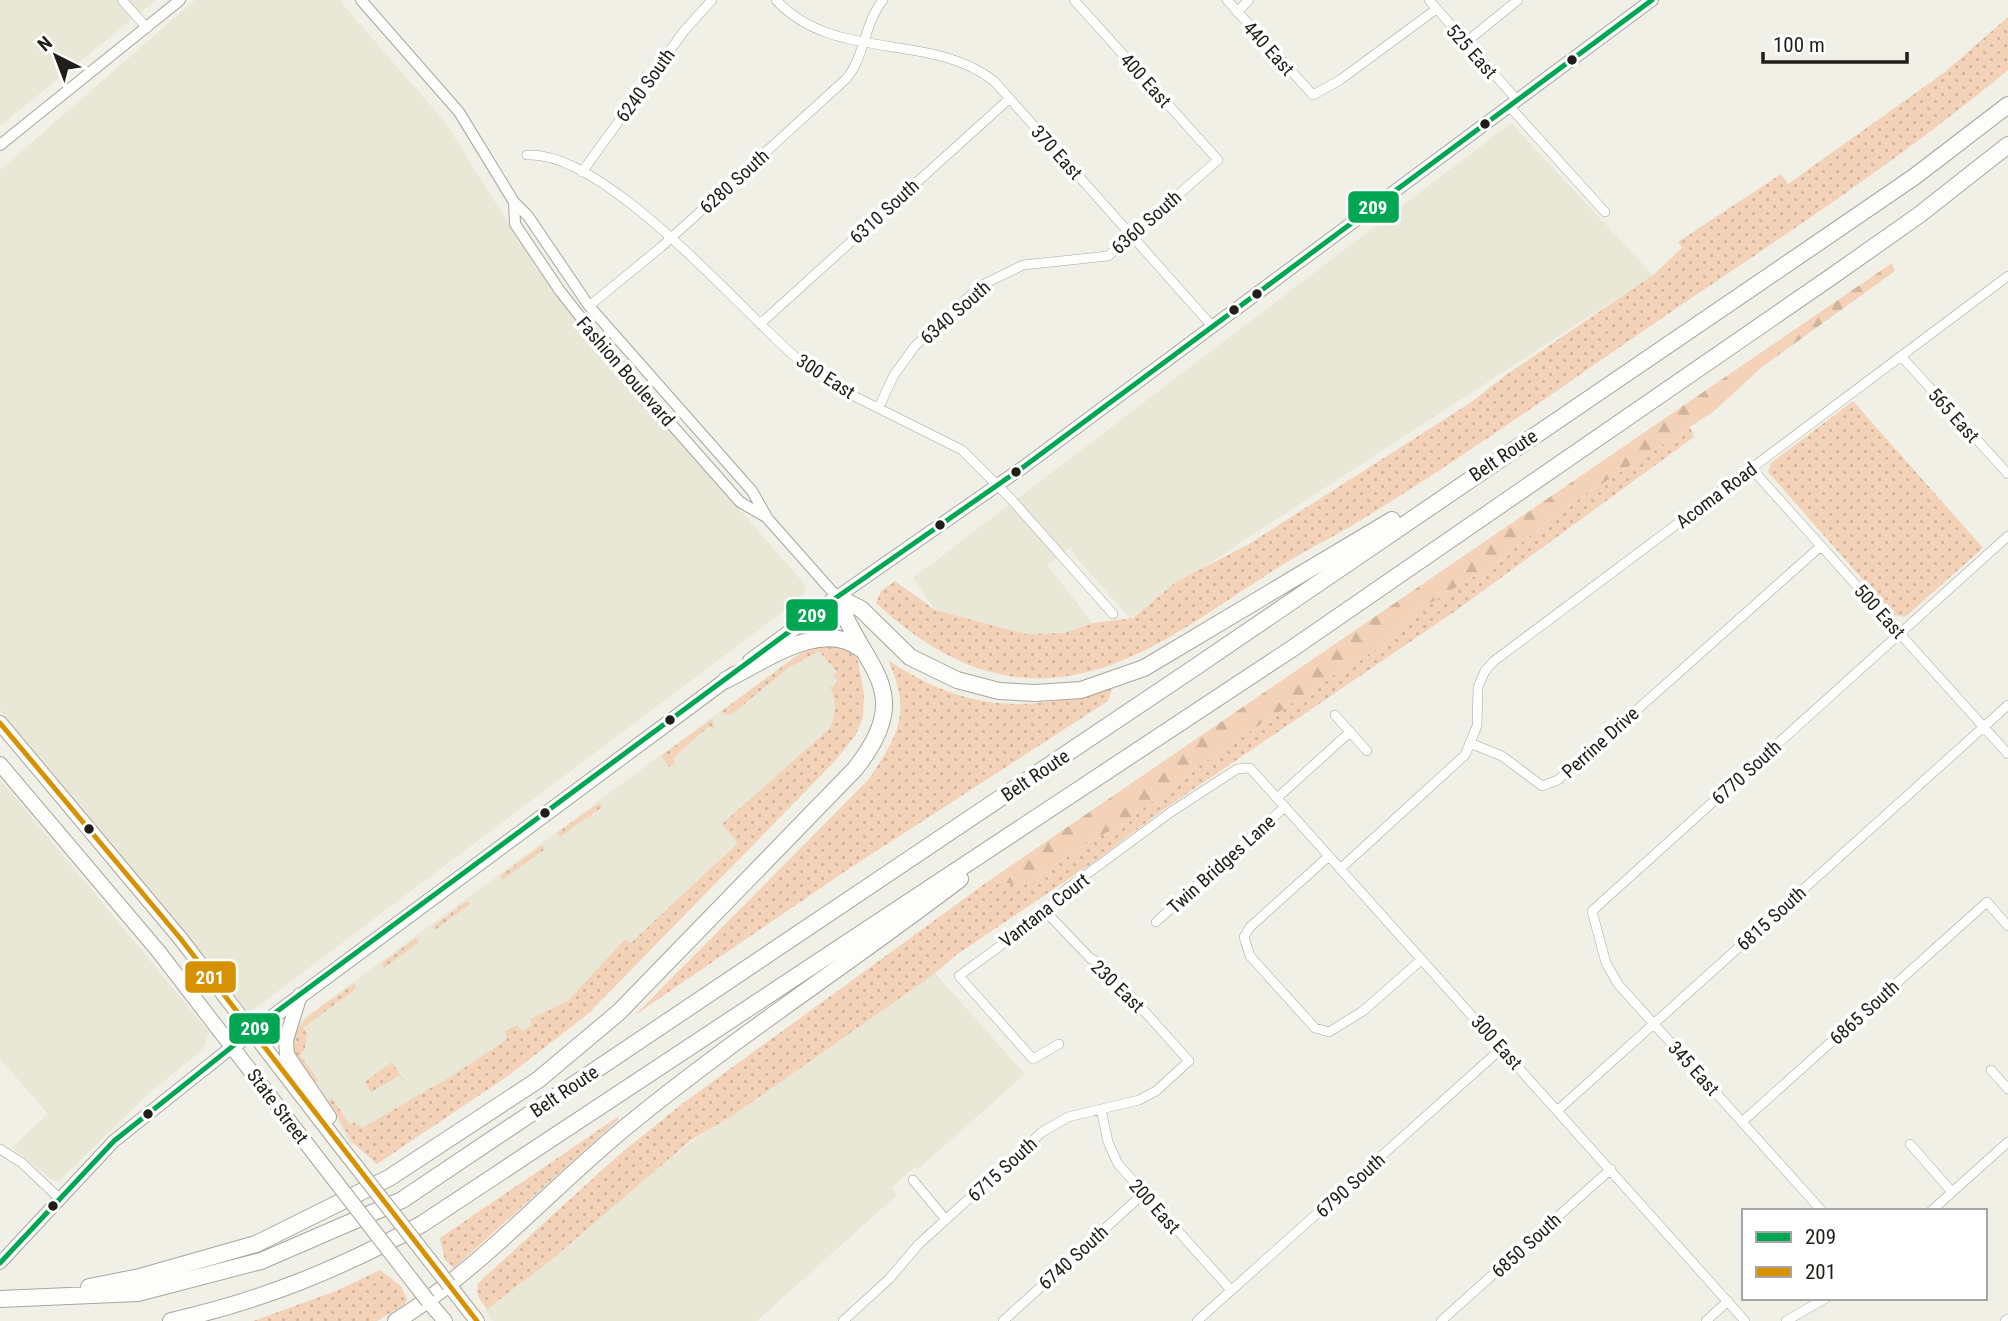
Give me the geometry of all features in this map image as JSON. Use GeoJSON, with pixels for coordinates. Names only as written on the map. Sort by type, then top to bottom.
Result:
{"type":"FeatureCollection","features":[{"type":"Feature","properties":{"kind":"highway","name":"Belt Route"},"geometry":{"type":"LineString","coordinates":[[0,1299],[138,1293],[261,1261],[401,1200],[1194,668],[1914,177],[2008,105]]}},
{"type":"Feature","properties":{"kind":"highway","name":"Belt Route"},"geometry":{"type":"LineString","coordinates":[[171,1321],[276,1293],[351,1263],[422,1224],[1293,648],[1831,277],[1919,215],[2008,145]]}},
{"type":"Feature","properties":{"kind":"highway"},"geometry":{"type":"LineString","coordinates":[[837,597],[861,609],[910,657],[957,680],[999,691],[1035,694],[1081,691],[1144,668],[1517,446]]}},
{"type":"Feature","properties":{"kind":"highway"},"geometry":{"type":"LineString","coordinates":[[32,1298],[140,1277],[256,1244],[389,1178],[538,1080],[619,1012],[869,752],[881,726],[884,704],[881,677],[845,621],[837,597]]}},
{"type":"Feature","properties":{"kind":"highway"},"geometry":{"type":"LineString","coordinates":[[726,680],[823,635],[848,639],[870,657]]}},
{"type":"Feature","properties":{"kind":"highway"},"geometry":{"type":"LineString","coordinates":[[396,1321],[449,1285],[626,1127],[722,1052],[867,950],[1071,795]]}},
{"type":"Feature","properties":{"kind":"main road"},"geometry":{"type":"LineString","coordinates":[[0,1263],[142,1116],[252,1031],[837,597],[998,486],[1652,0]]}},
{"type":"Feature","properties":{"kind":"main road","name":"State Street"},"geometry":{"type":"LineString","coordinates":[[0,723],[180,938],[477,1321]]}},
{"type":"Feature","properties":{"kind":"main road","name":"State Street"},"geometry":{"type":"LineString","coordinates":[[0,764],[159,952],[445,1321]]}},
{"type":"Feature","properties":{"kind":"main road"},"geometry":{"type":"LineString","coordinates":[[300,995],[286,1040],[287,1055],[327,1113],[341,1147]]}},
{"type":"Feature","properties":{"kind":"street"},"geometry":{"type":"LineString","coordinates":[[122,0],[148,28]]}},
{"type":"Feature","properties":{"kind":"street"},"geometry":{"type":"LineString","coordinates":[[0,145],[180,0]]}},
{"type":"Feature","properties":{"kind":"street","name":"Fashion Boulevard"},"geometry":{"type":"LineString","coordinates":[[361,0],[436,83],[479,142],[514,202],[528,216],[589,306],[752,491],[768,519],[837,597]]}},
{"type":"Feature","properties":{"kind":"street","name":"6240 South"},"geometry":{"type":"LineString","coordinates":[[582,172],[684,31],[712,0]]}},
{"type":"Feature","properties":{"kind":"street","name":"370 East"},"geometry":{"type":"LineString","coordinates":[[776,0],[794,18],[815,30],[864,43],[966,62],[994,81],[1212,326]]}},
{"type":"Feature","properties":{"kind":"street","name":"6280 South"},"geometry":{"type":"LineString","coordinates":[[589,306],[670,239],[846,79],[857,63],[873,15],[883,0]]}},
{"type":"Feature","properties":{"kind":"street","name":"400 East"},"geometry":{"type":"LineString","coordinates":[[1074,0],[1218,160]]}},
{"type":"Feature","properties":{"kind":"street","name":"440 East"},"geometry":{"type":"LineString","coordinates":[[1227,0],[1313,95],[1340,80],[1436,10]]}},
{"type":"Feature","properties":{"kind":"street"},"geometry":{"type":"LineString","coordinates":[[1237,12],[1249,0]]}},
{"type":"Feature","properties":{"kind":"street","name":"525 East"},"geometry":{"type":"LineString","coordinates":[[1429,0],[1605,212]]}},
{"type":"Feature","properties":{"kind":"street"},"geometry":{"type":"LineString","coordinates":[[1465,43],[1518,0]]}},
{"type":"Feature","properties":{"kind":"street","name":"6310 South"},"geometry":{"type":"LineString","coordinates":[[760,324],[1009,99]]}},
{"type":"Feature","properties":{"kind":"street","name":"300 East"},"geometry":{"type":"LineString","coordinates":[[527,155],[551,158],[625,197],[810,370],[840,389],[948,440],[970,456],[1113,614]]}},
{"type":"Feature","properties":{"kind":"street","name":"6360 South"},"geometry":{"type":"LineString","coordinates":[[1064,259],[1102,258],[1116,251],[1218,160]]}},
{"type":"Feature","properties":{"kind":"street","name":"Fashion Boulevard"},"geometry":{"type":"LineString","coordinates":[[514,202],[515,224],[583,321],[740,502],[768,519]]}},
{"type":"Feature","properties":{"kind":"street","name":"6340 South"},"geometry":{"type":"LineString","coordinates":[[879,407],[894,376],[915,346],[982,285],[1023,265],[1064,259]]}},
{"type":"Feature","properties":{"kind":"street","name":"Acoma Road"},"geometry":{"type":"LineString","coordinates":[[1472,744],[1477,726],[1478,687],[1485,671],[1494,662],[2008,276]]}},
{"type":"Feature","properties":{"kind":"street","name":"565 East"},"geometry":{"type":"LineString","coordinates":[[1901,356],[2008,474]]}},
{"type":"Feature","properties":{"kind":"street","name":"500 East"},"geometry":{"type":"LineString","coordinates":[[1751,468],[2008,754]]}},
{"type":"Feature","properties":{"kind":"street","name":"6770 South"},"geometry":{"type":"LineString","coordinates":[[1592,911],[2008,536]]}},
{"type":"Feature","properties":{"kind":"street","name":"Perrine Drive"},"geometry":{"type":"LineString","coordinates":[[1472,744],[1502,756],[1542,786],[1558,780],[1821,546]]}},
{"type":"Feature","properties":{"kind":"street","name":"6815 South"},"geometry":{"type":"LineString","coordinates":[[1558,1110],[2008,705]]}},
{"type":"Feature","properties":{"kind":"street"},"geometry":{"type":"LineString","coordinates":[[1335,715],[1367,751]]}},
{"type":"Feature","properties":{"kind":"street"},"geometry":{"type":"LineString","coordinates":[[1277,798],[1350,732]]}},
{"type":"Feature","properties":{"kind":"street"},"geometry":{"type":"LineString","coordinates":[[1340,869],[1454,767],[1472,744]]}},
{"type":"Feature","properties":{"kind":"street","name":"300 East"},"geometry":{"type":"LineString","coordinates":[[1246,767],[1277,798],[1745,1321]]}},
{"type":"Feature","properties":{"kind":"street","name":"Vantana Court"},"geometry":{"type":"LineString","coordinates":[[1059,1044],[1033,1059],[959,976],[1046,912],[1060,894],[1171,812],[1237,769],[1246,767]]}},
{"type":"Feature","properties":{"kind":"street","name":"Twin Bridges Lane"},"geometry":{"type":"LineString","coordinates":[[1156,922],[1285,807]]}},
{"type":"Feature","properties":{"kind":"street"},"geometry":{"type":"LineString","coordinates":[[1329,856],[1250,927],[1244,937],[1250,956],[1315,1028],[1325,1032],[1335,1031],[1363,1011],[1421,960]]}},
{"type":"Feature","properties":{"kind":"street","name":"6865 South"},"geometry":{"type":"LineString","coordinates":[[1742,1122],[1987,902],[2008,926]]}},
{"type":"Feature","properties":{"kind":"street","name":"345 East"},"geometry":{"type":"LineString","coordinates":[[1592,911],[1610,973],[1820,1209]]}},
{"type":"Feature","properties":{"kind":"street","name":"230 East"},"geometry":{"type":"LineString","coordinates":[[1046,912],[1090,958],[1101,963],[1189,1061]]}},
{"type":"Feature","properties":{"kind":"street","name":"6790 South"},"geometry":{"type":"LineString","coordinates":[[1197,1321],[1502,1048]]}},
{"type":"Feature","properties":{"kind":"street","name":"6715 South"},"geometry":{"type":"LineString","coordinates":[[843,1321],[889,1279],[919,1244],[1042,1132],[1068,1117],[1139,1100],[1156,1091],[1189,1061]]}},
{"type":"Feature","properties":{"kind":"street"},"geometry":{"type":"LineString","coordinates":[[1991,1070],[2008,1089]]}},
{"type":"Feature","properties":{"kind":"street","name":"200 East"},"geometry":{"type":"LineString","coordinates":[[1101,1109],[1112,1153],[1143,1194],[1231,1290]]}},
{"type":"Feature","properties":{"kind":"street"},"geometry":{"type":"LineString","coordinates":[[1933,1209],[2008,1142]]}},
{"type":"Feature","properties":{"kind":"street"},"geometry":{"type":"LineString","coordinates":[[1910,1144],[1952,1192]]}},
{"type":"Feature","properties":{"kind":"street"},"geometry":{"type":"LineString","coordinates":[[0,1149],[22,1163],[60,1199]]}},
{"type":"Feature","properties":{"kind":"street","name":"6850 South"},"geometry":{"type":"LineString","coordinates":[[1441,1321],[1611,1169]]}},
{"type":"Feature","properties":{"kind":"street"},"geometry":{"type":"LineString","coordinates":[[913,1180],[946,1220]]}},
{"type":"Feature","properties":{"kind":"street","name":"6740 South"},"geometry":{"type":"LineString","coordinates":[[1003,1321],[1143,1194]]}},
{"type":"Feature","properties":{"kind":"street"},"geometry":{"type":"LineString","coordinates":[[1786,1321],[1823,1300]]}},
{"type":"Feature","properties":{"kind":"street"},"geometry":{"type":"LineString","coordinates":[[1706,1321],[1728,1301]]}},
{"type":"Feature","properties":{"kind":"shaded area"},"geometry":{"type":"Polygon","coordinates":[[[0,0],[156,0],[0,126],[0,0]]]}},
{"type":"Feature","properties":{"kind":"shaded area"},"geometry":{"type":"Polygon","coordinates":[[[195,0],[339,0],[445,122],[534,264],[588,336],[802,581],[806,590],[801,598],[249,1013],[0,710],[0,170],[195,0]]]}},
{"type":"Feature","properties":{"kind":"shaded area"},"geometry":{"type":"Polygon","coordinates":[[[1511,123],[1653,275],[1249,537],[1130,618],[1074,555],[1071,547],[1047,565],[1093,623],[1065,633],[1026,634],[935,610],[913,578],[1511,123]]]}},
{"type":"Feature","properties":{"kind":"shaded area"},"geometry":{"type":"Polygon","coordinates":[[[817,640],[842,667],[840,725],[726,829],[738,842],[732,852],[570,1002],[351,1145],[333,1113],[291,1058],[296,1024],[817,640]]]}},
{"type":"Feature","properties":{"kind":"shaded area"},"geometry":{"type":"Polygon","coordinates":[[[0,779],[209,1032],[203,1049],[146,1096],[59,1181],[52,1180],[12,1147],[48,1114],[0,1059],[0,779]]]}},
{"type":"Feature","properties":{"kind":"shaded area"},"geometry":{"type":"Polygon","coordinates":[[[935,973],[1025,1074],[918,1169],[915,1167],[891,1188],[897,1195],[757,1321],[493,1321],[485,1310],[657,1166],[935,973]]]}},
{"type":"Feature","properties":{"kind":"green space"},"geometry":{"type":"Polygon","coordinates":[[[2008,17],[2008,70],[1888,162],[1440,470],[1152,647],[1093,671],[1062,677],[1009,676],[984,670],[938,650],[876,603],[881,591],[895,581],[935,610],[1026,634],[1064,633],[1093,623],[1133,618],[1176,582],[1249,544],[1470,403],[1506,375],[1653,275],[1682,248],[1678,242],[1781,174],[1788,184],[1945,72],[2008,17]]]}},
{"type":"Feature","properties":{"kind":"green space"},"geometry":{"type":"Polygon","coordinates":[[[1892,263],[1895,271],[1762,367],[1713,412],[1563,509],[1497,562],[1411,615],[1377,650],[1356,660],[1209,759],[1121,825],[1092,840],[1023,886],[990,880],[1892,263]]]}},
{"type":"Feature","properties":{"kind":"green space"},"geometry":{"type":"Polygon","coordinates":[[[1853,401],[1983,548],[1905,617],[1894,615],[1768,472],[1771,463],[1853,401]]]}},
{"type":"Feature","properties":{"kind":"green space"},"geometry":{"type":"Polygon","coordinates":[[[1690,427],[1694,437],[1454,612],[1163,810],[1094,862],[956,955],[934,974],[732,1116],[691,1140],[551,1260],[487,1309],[482,1303],[478,1294],[478,1283],[621,1153],[682,1104],[990,880],[1023,886],[1092,840],[1121,825],[1209,759],[1356,660],[1377,650],[1411,615],[1497,562],[1563,509],[1690,427]]]}},
{"type":"Feature","properties":{"kind":"green space"},"geometry":{"type":"Polygon","coordinates":[[[820,642],[856,651],[864,693],[863,718],[855,736],[834,762],[588,1014],[505,1078],[377,1164],[353,1143],[328,1101],[332,1098],[350,1125],[355,1122],[362,1128],[455,1074],[507,1039],[505,1031],[517,1025],[522,1031],[532,1025],[530,1019],[568,1001],[625,939],[631,943],[738,843],[722,824],[829,729],[835,707],[829,686],[832,687],[838,682],[833,676],[837,672],[819,651],[788,668],[732,714],[726,715],[722,711],[820,642]]]}},
{"type":"Feature","properties":{"kind":"green space"},"geometry":{"type":"Polygon","coordinates":[[[888,660],[944,690],[996,703],[1051,701],[1112,688],[1108,701],[847,870],[635,1015],[869,779],[895,735],[899,722],[899,694],[888,660]]]}},
{"type":"Feature","properties":{"kind":"green space"},"geometry":{"type":"Polygon","coordinates":[[[712,719],[715,729],[709,726],[673,758],[675,763],[669,767],[661,756],[712,719]]]}},
{"type":"Feature","properties":{"kind":"green space"},"geometry":{"type":"Polygon","coordinates":[[[599,803],[602,807],[560,837],[557,833],[599,803]]]}},
{"type":"Feature","properties":{"kind":"green space"},"geometry":{"type":"Polygon","coordinates":[[[542,845],[545,849],[503,880],[500,876],[542,845]]]}},
{"type":"Feature","properties":{"kind":"green space"},"geometry":{"type":"Polygon","coordinates":[[[467,901],[470,904],[435,930],[432,927],[467,901]]]}},
{"type":"Feature","properties":{"kind":"green space"},"geometry":{"type":"Polygon","coordinates":[[[416,938],[419,942],[384,968],[381,964],[416,938]]]}},
{"type":"Feature","properties":{"kind":"green space"},"geometry":{"type":"Polygon","coordinates":[[[354,984],[357,988],[303,1028],[307,1034],[305,1049],[300,1055],[318,1080],[315,1083],[294,1056],[292,1044],[295,1034],[311,1014],[354,984]]]}},
{"type":"Feature","properties":{"kind":"green space"},"geometry":{"type":"Polygon","coordinates":[[[392,1062],[405,1082],[399,1076],[371,1092],[365,1082],[392,1062]]]}},
{"type":"Feature","properties":{"kind":"green space"},"geometry":{"type":"Polygon","coordinates":[[[619,1116],[618,1120],[454,1268],[445,1260],[440,1238],[619,1116]]]}},
{"type":"Feature","properties":{"kind":"green space"},"geometry":{"type":"Polygon","coordinates":[[[380,1270],[401,1286],[407,1299],[405,1304],[377,1321],[253,1321],[336,1291],[380,1270]]]}},
{"type":"Feature","properties":{"kind":"transit line","name":"209"},"geometry":{"type":"LineString","coordinates":[[0,1263],[114,1141],[268,1018],[817,611],[1022,468],[1652,0]]}},
{"type":"Feature","properties":{"kind":"transit line","name":"201"},"geometry":{"type":"LineString","coordinates":[[0,723],[180,938],[477,1321]]}}]}
